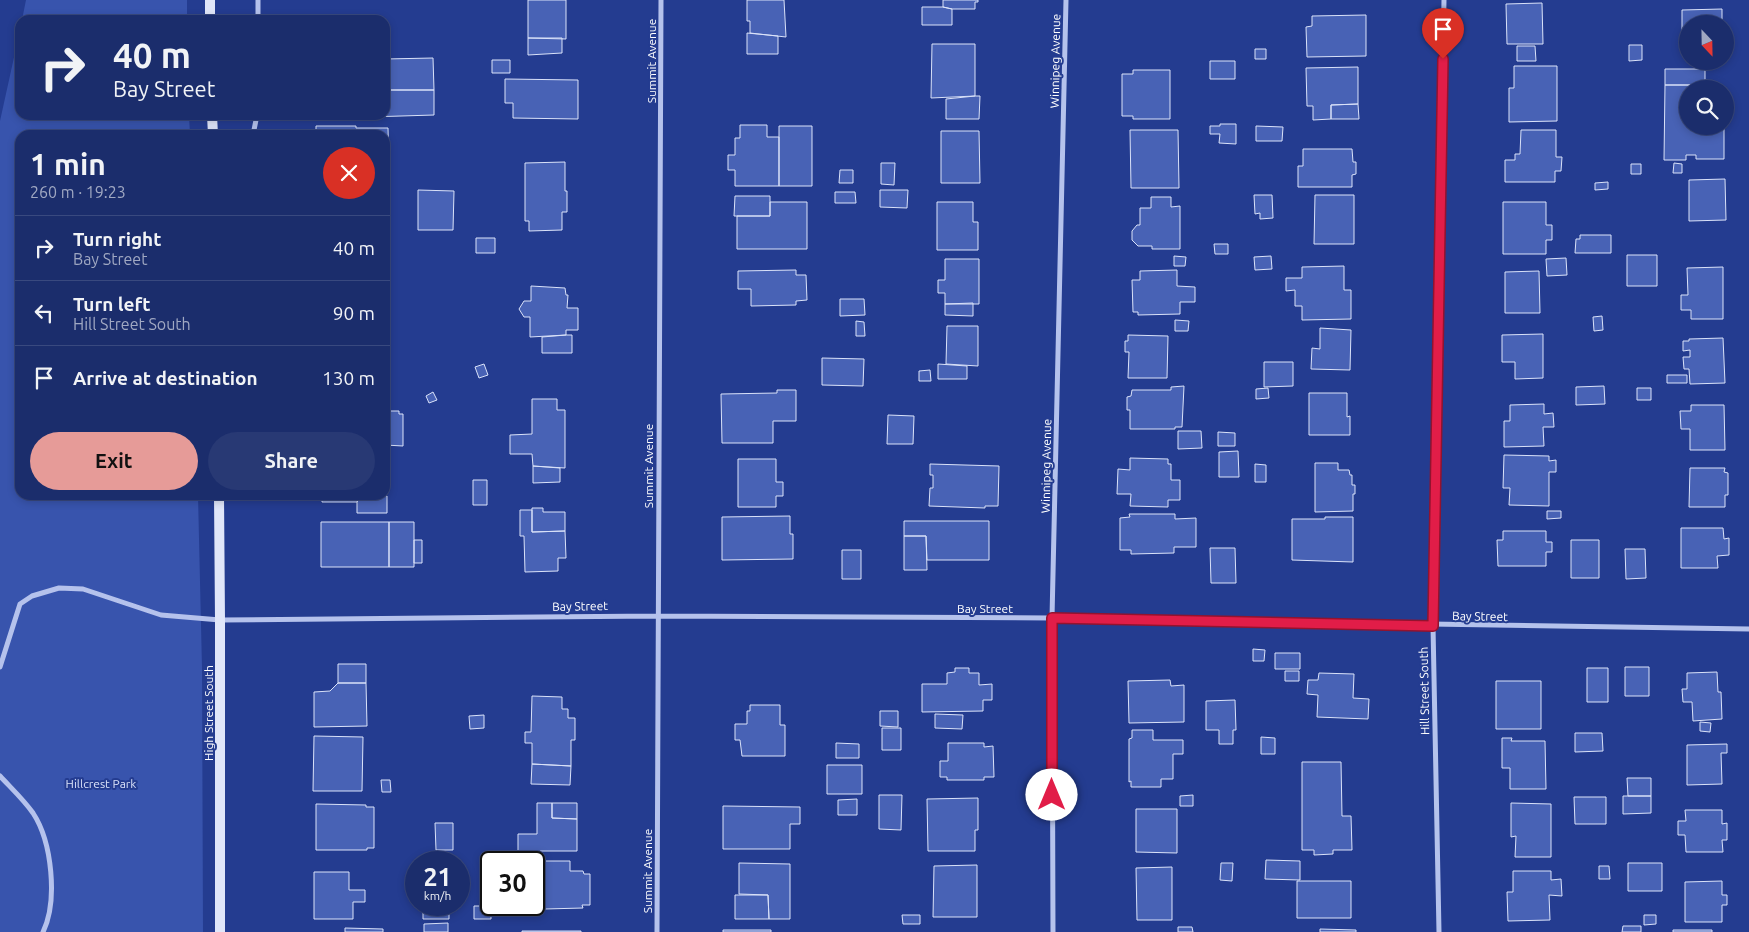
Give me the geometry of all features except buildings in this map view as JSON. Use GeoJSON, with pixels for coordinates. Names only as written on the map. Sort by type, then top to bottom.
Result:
{"type":"FeatureCollection","features":[{"type":"Feature","properties":{"kind":"main road"},"geometry":{"type":"LineString","coordinates":[[210,0],[210,15]]}},
{"type":"Feature","properties":{"kind":"main road","name":"High Street South"},"geometry":{"type":"LineString","coordinates":[[219,500],[220,932]]}},
{"type":"Feature","properties":{"kind":"street"},"geometry":{"type":"LineString","coordinates":[[258,0],[258,15]]}},
{"type":"Feature","properties":{"kind":"street","name":"Summit Avenue"},"geometry":{"type":"LineString","coordinates":[[657,932],[661,0]]}},
{"type":"Feature","properties":{"kind":"street","name":"Winnipeg Avenue"},"geometry":{"type":"LineString","coordinates":[[1053,932],[1052,618],[1066,0]]}},
{"type":"Feature","properties":{"kind":"street","name":"Hill Street South"},"geometry":{"type":"LineString","coordinates":[[1439,932],[1433,626],[1444,0]]}},
{"type":"Feature","properties":{"kind":"street","name":"Bay Street"},"geometry":{"type":"LineString","coordinates":[[0,667],[20,604],[32,596],[59,588],[83,589],[161,615],[220,620],[657,616],[1052,618],[1433,626],[1749,629]]}},
{"type":"Feature","properties":{"kind":"street"},"geometry":{"type":"LineString","coordinates":[[0,776],[33,814],[43,836],[49,860],[52,891],[48,922],[43,932]]}},
{"type":"Feature","properties":{"kind":"green space"},"geometry":{"type":"Polygon","coordinates":[[[26,0],[187,0],[187,15],[23,15],[26,0]]]}},
{"type":"Feature","properties":{"kind":"green space","name":"Hillcrest Park"},"geometry":{"type":"Polygon","coordinates":[[[15,53],[15,120],[189,120],[190,130],[15,130],[15,500],[198,500],[202,668],[203,932],[0,932],[0,121],[15,53]]]}},
{"type":"Feature","properties":{"kind":"route"},"geometry":{"type":"LineString","coordinates":[[1052,795],[1052,618],[1433,626],[1443,59]]}}]}
